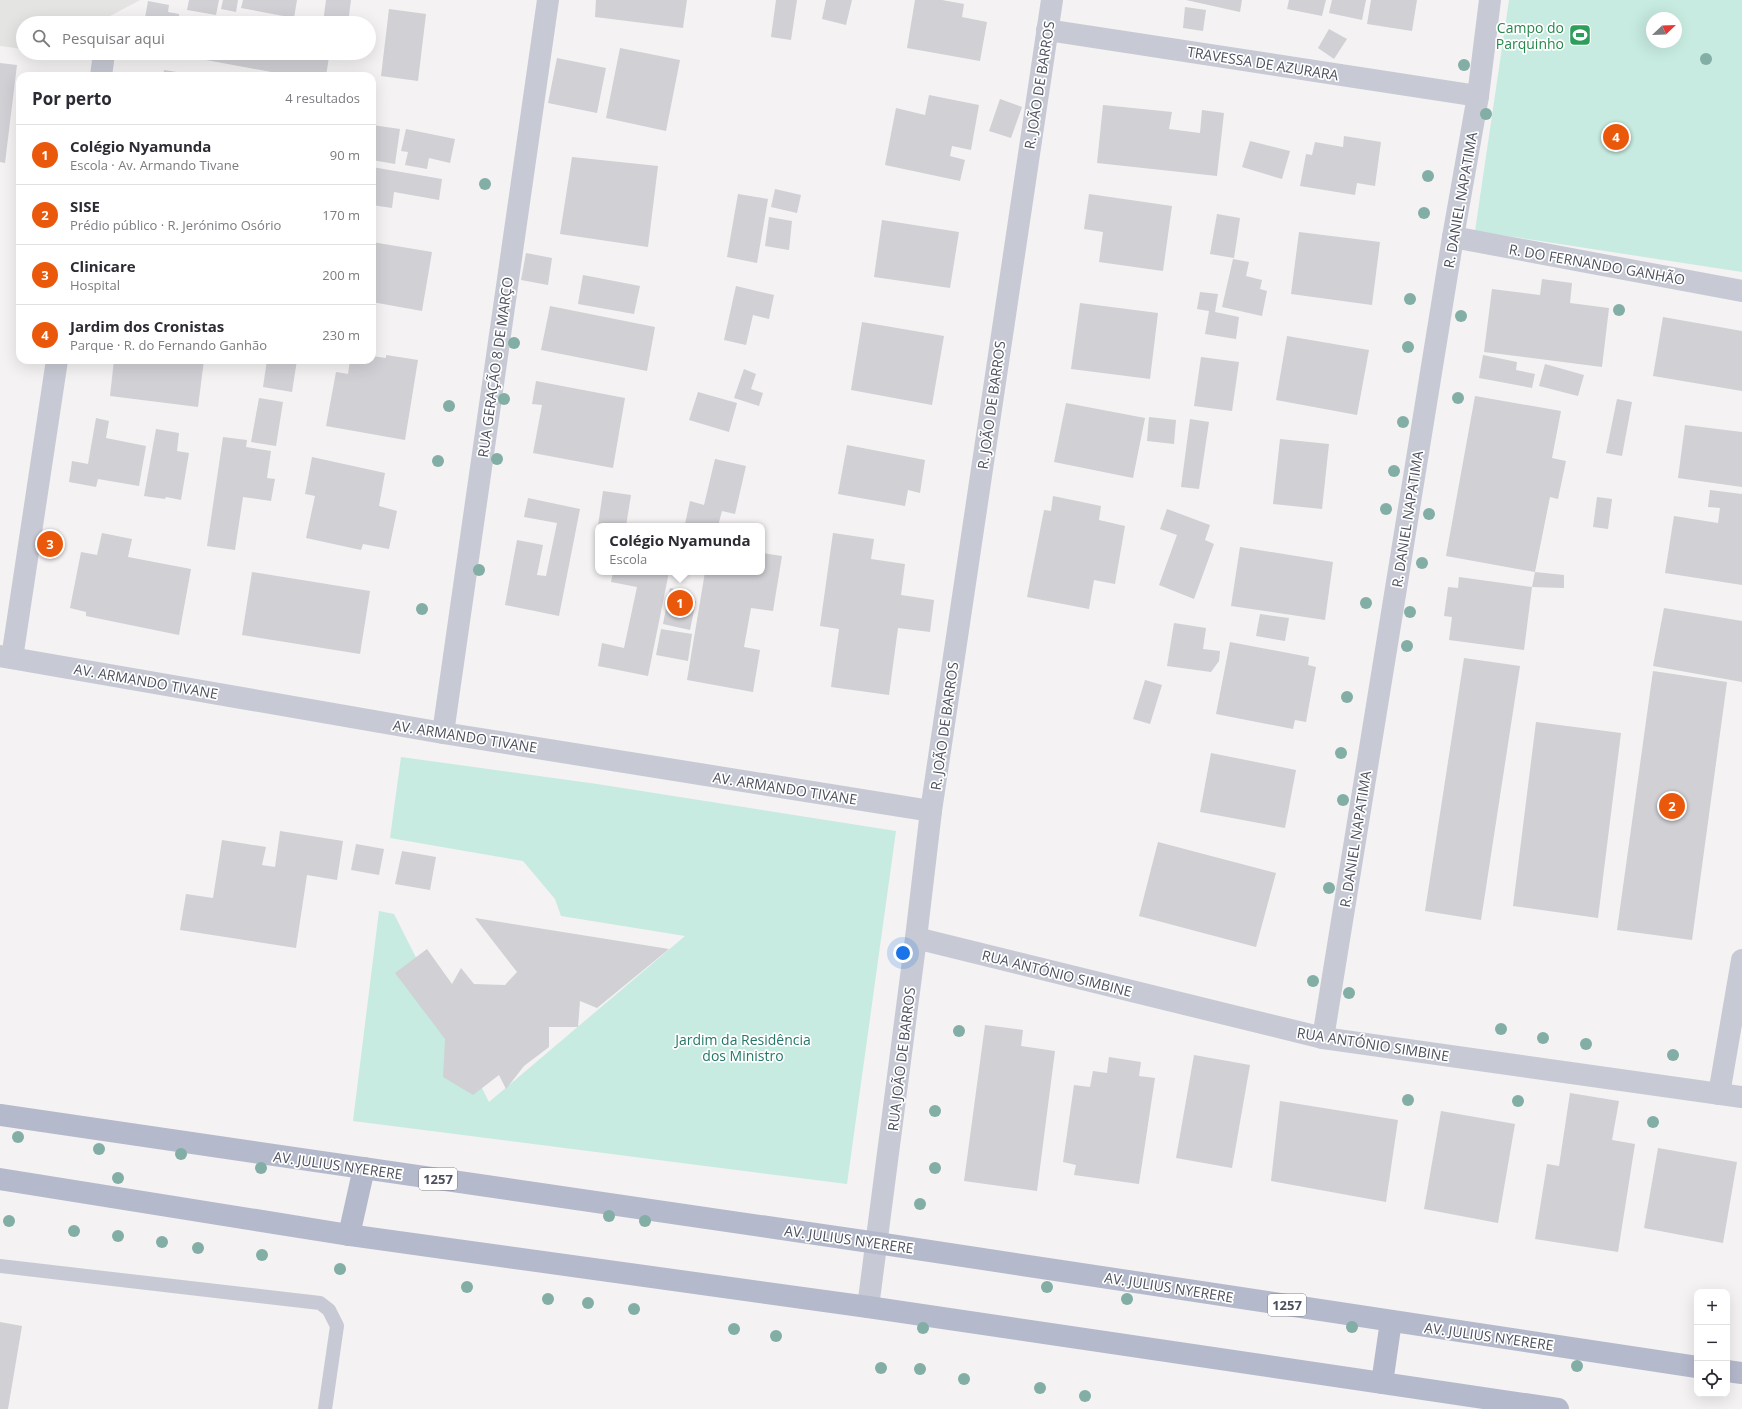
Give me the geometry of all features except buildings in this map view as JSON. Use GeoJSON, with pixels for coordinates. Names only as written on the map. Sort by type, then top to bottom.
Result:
{"type":"FeatureCollection","features":[{"type":"Feature","properties":{"kind":"main road","name":"AV. JULIUS NYERERE"},"geometry":{"type":"LineString","coordinates":[[0,1115],[877,1243],[1694,1367]]}},
{"type":"Feature","properties":{"kind":"main road"},"geometry":{"type":"LineString","coordinates":[[350,1236],[364,1168]]}},
{"type":"Feature","properties":{"kind":"main road"},"geometry":{"type":"LineString","coordinates":[[0,1179],[350,1236],[868,1307],[1558,1409]]}},
{"type":"Feature","properties":{"kind":"main road"},"geometry":{"type":"LineString","coordinates":[[1382,1383],[1391,1321]]}},
{"type":"Feature","properties":{"kind":"main road"},"geometry":{"type":"LineString","coordinates":[[1730,1371],[1742,1373]]}},
{"type":"Feature","properties":{"kind":"street","name":"RUA GERAÇÃO 8 DE MARÇO"},"geometry":{"type":"LineString","coordinates":[[443,733],[548,0]]}},
{"type":"Feature","properties":{"kind":"street","name":"R. JOÃO DE BARROS"},"geometry":{"type":"LineString","coordinates":[[931,811],[1052,0]]}},
{"type":"Feature","properties":{"kind":"street","name":"R. DANIEL NAPATIMA"},"geometry":{"type":"LineString","coordinates":[[1322,1038],[1453,237],[1478,96],[1490,0]]}},
{"type":"Feature","properties":{"kind":"street","name":"TRAVESSA DE AZURARA"},"geometry":{"type":"LineString","coordinates":[[1047,30],[1478,96]]}},
{"type":"Feature","properties":{"kind":"street"},"geometry":{"type":"LineString","coordinates":[[102,72],[103,60]]}},
{"type":"Feature","properties":{"kind":"street","name":"R. DO FERNANDO GANHÃO"},"geometry":{"type":"LineString","coordinates":[[1453,237],[1742,290]]}},
{"type":"Feature","properties":{"kind":"street"},"geometry":{"type":"LineString","coordinates":[[6,657],[56,364]]}},
{"type":"Feature","properties":{"kind":"street","name":"AV. ARMANDO TIVANE"},"geometry":{"type":"LineString","coordinates":[[6,657],[443,733],[931,811]]}},
{"type":"Feature","properties":{"kind":"street","name":"RUA JOÃO DE BARROS"},"geometry":{"type":"LineString","coordinates":[[868,1307],[931,811]]}},
{"type":"Feature","properties":{"kind":"street","name":"RUA ANTÓNIO SIMBINE"},"geometry":{"type":"LineString","coordinates":[[916,938],[1322,1038],[1742,1098]]}},
{"type":"Feature","properties":{"kind":"street"},"geometry":{"type":"LineString","coordinates":[[1719,1094],[1742,960]]}},
{"type":"Feature","properties":{"kind":"lane"},"geometry":{"type":"LineString","coordinates":[[0,1266],[320,1303],[329,1310],[337,1326],[325,1409]]}},
{"type":"Feature","properties":{"kind":"shaded area"},"geometry":{"type":"Polygon","coordinates":[[[0,0],[140,0],[110,16],[16,16],[16,48],[0,46],[0,0]]]}},
{"type":"Feature","properties":{"kind":"green space"},"geometry":{"type":"Polygon","coordinates":[[[1509,0],[1742,0],[1742,272],[1475,231],[1509,0]]]}},
{"type":"Feature","properties":{"kind":"green space","name":"Jardim da Residência dos Ministro"},"geometry":{"type":"Polygon","coordinates":[[[401,757],[597,784],[896,831],[847,1184],[353,1121],[379,911],[394,914],[489,1102],[685,936],[561,916],[555,899],[523,861],[390,838],[401,757]]]}},
{"type":"Feature","properties":{"kind":"place","name":"Campo do Parquinho"},"geometry":{"type":"Point","coordinates":[1580,35]}},
{"type":"Feature","properties":{"kind":"place","name":"Jardim dos Cronistas"},"geometry":{"type":"Point","coordinates":[1616,137]}},
{"type":"Feature","properties":{"kind":"place","name":"Clinicare"},"geometry":{"type":"Point","coordinates":[50,544]}},
{"type":"Feature","properties":{"kind":"place","name":"Colégio Nyamunda"},"geometry":{"type":"Point","coordinates":[680,603]}},
{"type":"Feature","properties":{"kind":"place","name":"SISE"},"geometry":{"type":"Point","coordinates":[1672,806]}}]}
